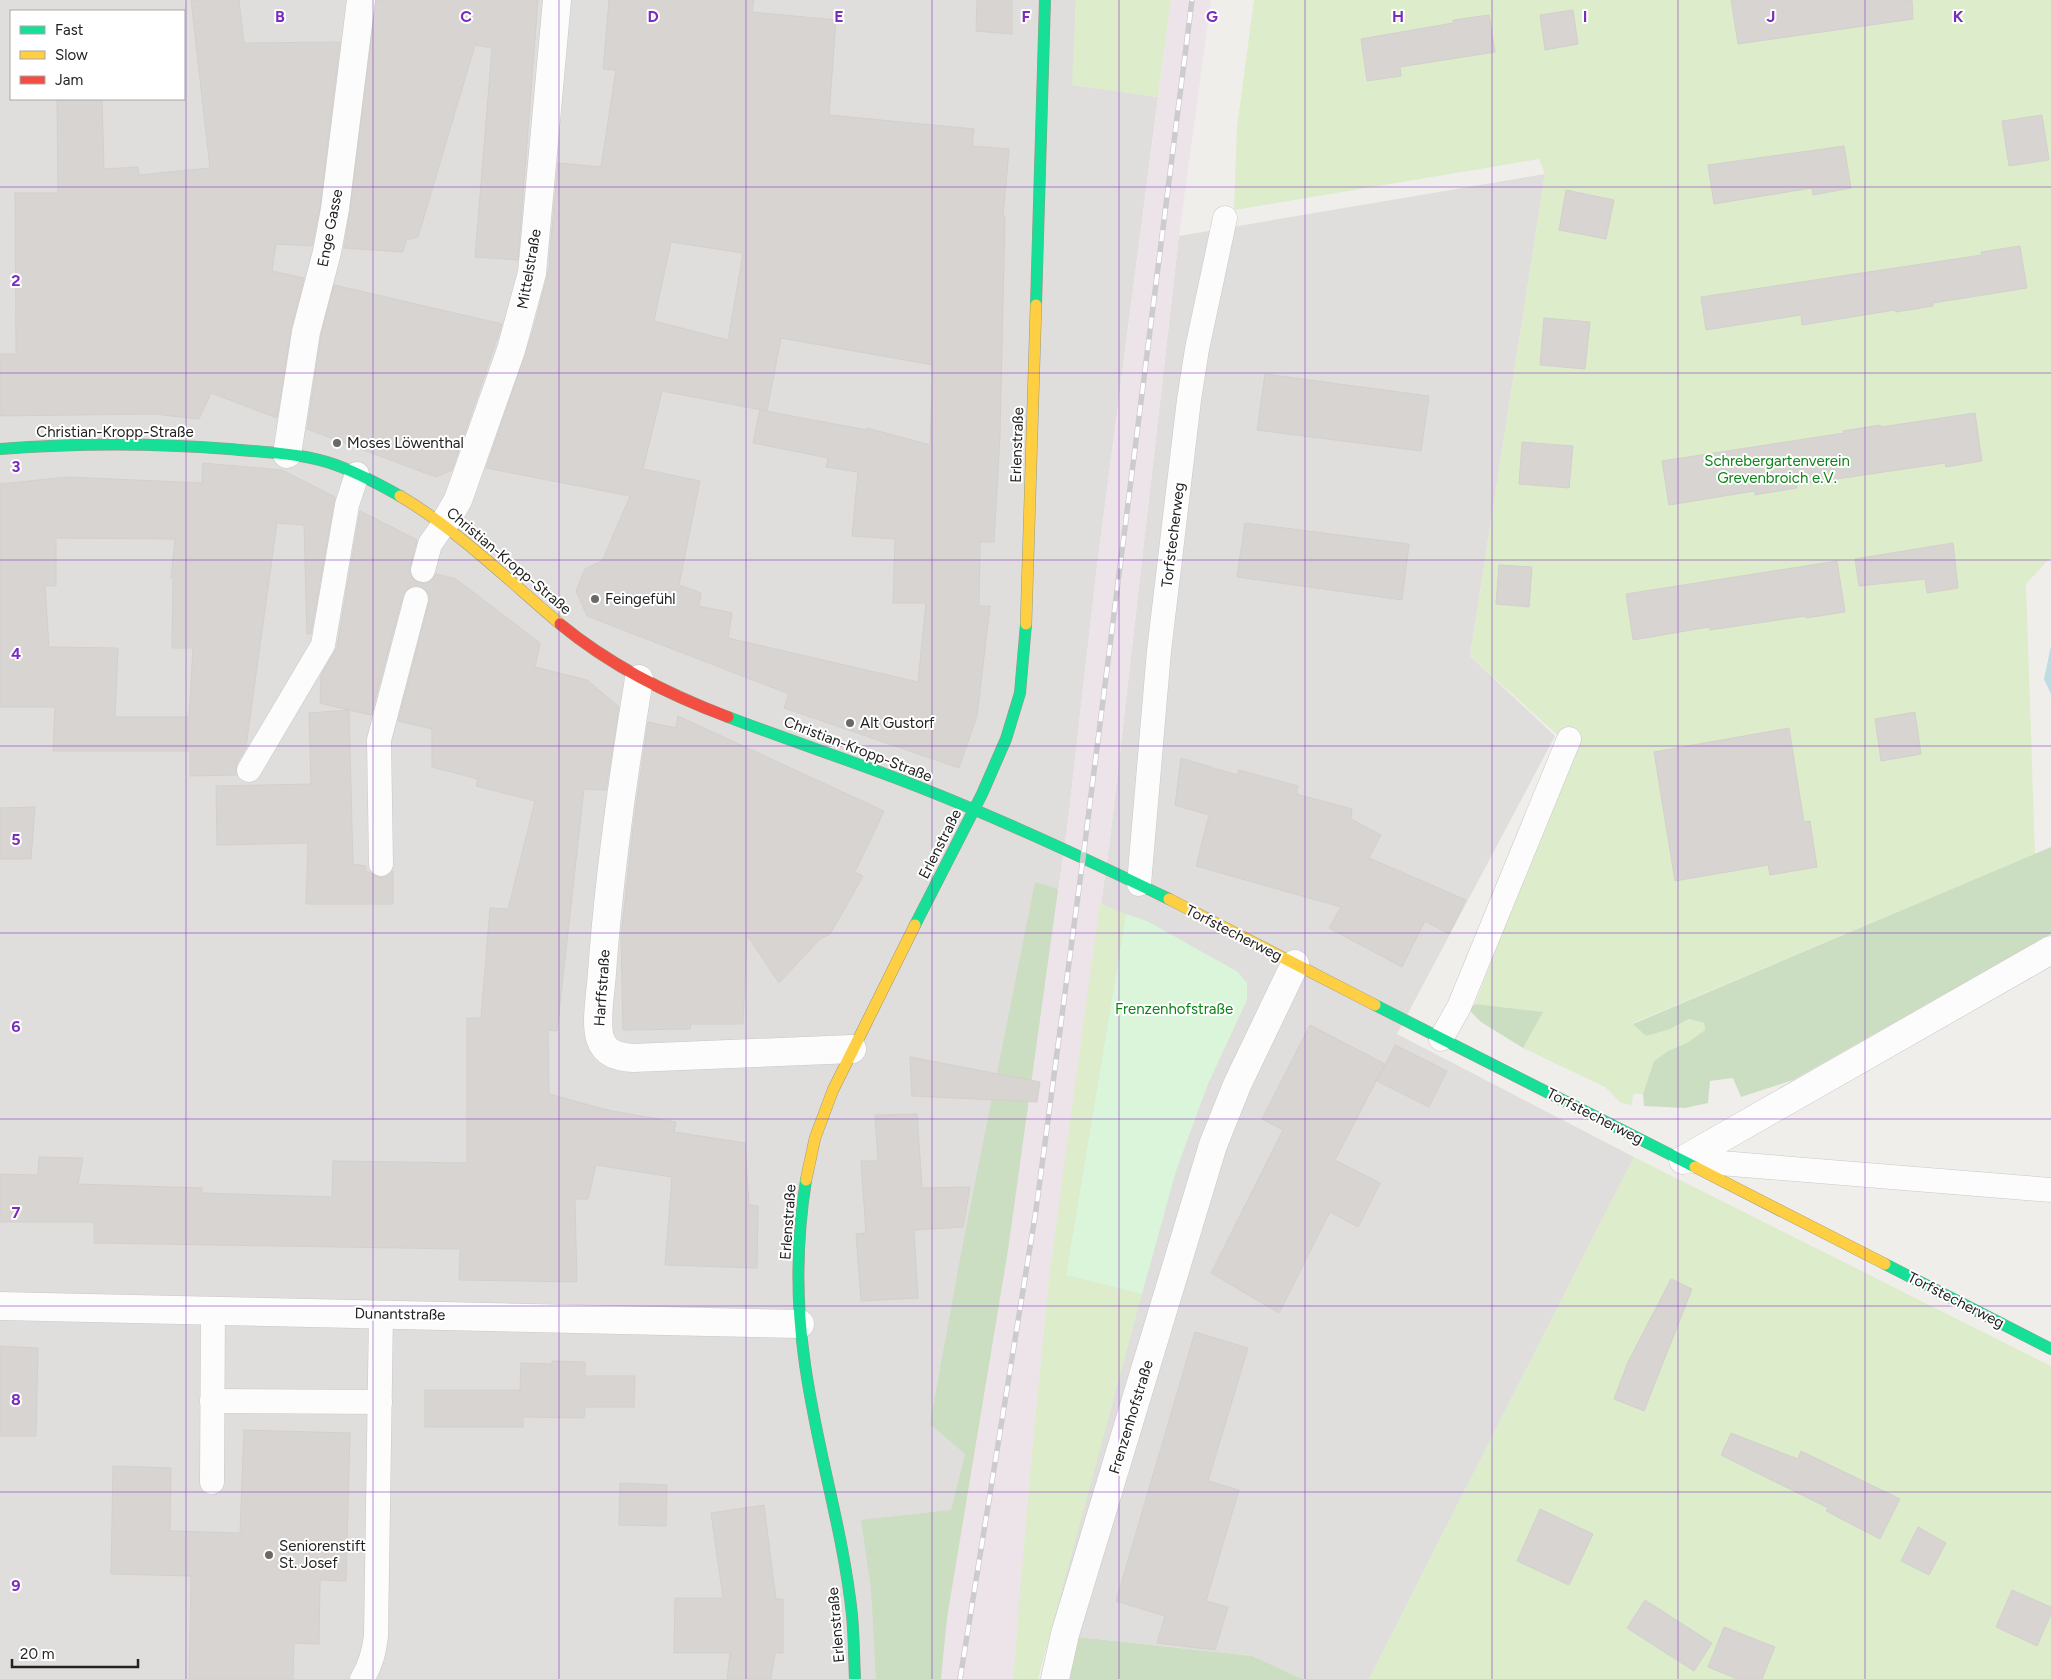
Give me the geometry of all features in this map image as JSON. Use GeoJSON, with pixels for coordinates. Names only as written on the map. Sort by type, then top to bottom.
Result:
{"type":"FeatureCollection","features":[{"type":"Feature","properties":{"kind":"street","name":"Enge Gasse"},"geometry":{"type":"LineString","coordinates":[[286,454],[306,332],[327,252],[335,209],[360,0]]}},
{"type":"Feature","properties":{"kind":"street","name":"Mittelstraße"},"geometry":{"type":"LineString","coordinates":[[444,524],[458,500],[465,482],[516,333],[532,273],[557,0]]}},
{"type":"Feature","properties":{"kind":"street","name":"Erlenstraße"},"geometry":{"type":"LineString","coordinates":[[855,1679],[852,1616],[846,1576],[804,1358],[800,1324],[802,1225],[808,1169],[824,1112],[852,1049],[974,810],[1013,719],[1020,690],[1024,657],[1045,0]]}},
{"type":"Feature","properties":{"kind":"street","name":"Christian-Kropp-Straße"},"geometry":{"type":"LineString","coordinates":[[0,449],[83,444],[126,444],[286,454],[321,460],[357,474],[406,499],[444,524],[576,637],[639,679],[698,705],[872,769],[974,810]]}},
{"type":"Feature","properties":{"kind":"street","name":"Harffstraße"},"geometry":{"type":"LineString","coordinates":[[639,679],[620,804],[604,949],[599,1025],[602,1044],[610,1053],[633,1058],[852,1049]]}},
{"type":"Feature","properties":{"kind":"street","name":"Torfstecherweg"},"geometry":{"type":"LineString","coordinates":[[974,810],[1139,884],[2051,1349]]}},
{"type":"Feature","properties":{"kind":"street"},"geometry":{"type":"LineString","coordinates":[[1683,1160],[2051,950]]}},
{"type":"Feature","properties":{"kind":"street","name":"Frenzenhofstraße"},"geometry":{"type":"LineString","coordinates":[[1055,1679],[1065,1634],[1213,1145],[1237,1085],[1295,964]]}},
{"type":"Feature","properties":{"kind":"street","name":"Dunantstraße"},"geometry":{"type":"LineString","coordinates":[[0,1306],[381,1313],[800,1324]]}},
{"type":"Feature","properties":{"kind":"lane","name":"Torfstecherweg"},"geometry":{"type":"LineString","coordinates":[[1139,884],[1159,652],[1189,400],[1197,349],[1225,218]]}},
{"type":"Feature","properties":{"kind":"lane"},"geometry":{"type":"LineString","coordinates":[[249,770],[323,645],[347,504],[357,474]]}},
{"type":"Feature","properties":{"kind":"lane"},"geometry":{"type":"LineString","coordinates":[[423,570],[430,544],[444,524]]}},
{"type":"Feature","properties":{"kind":"lane"},"geometry":{"type":"LineString","coordinates":[[381,864],[379,740],[416,599]]}},
{"type":"Feature","properties":{"kind":"lane"},"geometry":{"type":"LineString","coordinates":[[1441,1039],[1458,1007],[1569,739]]}},
{"type":"Feature","properties":{"kind":"lane"},"geometry":{"type":"LineString","coordinates":[[1683,1160],[2051,1190]]}},
{"type":"Feature","properties":{"kind":"lane"},"geometry":{"type":"LineString","coordinates":[[212,1482],[213,1310]]}},
{"type":"Feature","properties":{"kind":"lane"},"geometry":{"type":"LineString","coordinates":[[362,1679],[374,1653],[376,1636],[381,1313]]}},
{"type":"Feature","properties":{"kind":"lane"},"geometry":{"type":"LineString","coordinates":[[212,1401],[380,1402]]}},
{"type":"Feature","properties":{"kind":"shaded area"},"geometry":{"type":"Polygon","coordinates":[[[0,0],[1076,0],[1073,85],[1158,97],[1096,574],[1068,821],[1008,1250],[947,1618],[941,1679],[0,1679],[0,0]]]}},
{"type":"Feature","properties":{"kind":"shaded area"},"geometry":{"type":"Polygon","coordinates":[[[1171,0],[1211,0],[1179,236],[1110,840],[1049,1278],[1013,1679],[941,1679],[947,1618],[1008,1250],[1068,821],[1096,574],[1171,0]]]}},
{"type":"Feature","properties":{"kind":"shaded area"},"geometry":{"type":"Polygon","coordinates":[[[1545,174],[1470,656],[1555,736],[1397,1034],[1634,1157],[1369,1679],[1302,1679],[1253,1656],[1069,1636],[1017,1618],[1061,1189],[1110,840],[1179,236],[1545,174]]]}},
{"type":"Feature","properties":{"kind":"green space"},"geometry":{"type":"Polygon","coordinates":[[[1076,0],[1171,0],[1158,97],[1072,85],[1076,0]]]}},
{"type":"Feature","properties":{"kind":"green space","name":"Schrebergartenverein Grevenbroich e.V."},"geometry":{"type":"Polygon","coordinates":[[[1254,0],[2051,0],[2051,557],[2026,584],[2035,854],[1633,1023],[1670,1029],[1689,1019],[1704,1023],[1705,1031],[1687,1043],[1668,1051],[1654,1061],[1643,1094],[1633,1094],[1632,1105],[1621,1103],[1605,1087],[1523,1048],[1542,1012],[1475,1004],[1573,749],[1470,656],[1545,174],[1539,159],[1234,210],[1237,127],[1254,0]]]}},
{"type":"Feature","properties":{"kind":"green space"},"geometry":{"type":"Polygon","coordinates":[[[2051,847],[2051,934],[1793,1080],[1741,1097],[1733,1078],[1710,1081],[1708,1103],[1685,1108],[1644,1106],[1643,1094],[1654,1061],[1668,1051],[1687,1043],[1705,1030],[1704,1023],[1689,1019],[1670,1029],[1646,1036],[1633,1024],[2051,847]]]}},
{"type":"Feature","properties":{"kind":"green space"},"geometry":{"type":"Polygon","coordinates":[[[1035,882],[1058,889],[1008,1250],[947,1618],[941,1679],[876,1679],[871,1589],[861,1520],[951,1510],[965,1454],[930,1424],[963,1243],[1035,882]]]}},
{"type":"Feature","properties":{"kind":"green space"},"geometry":{"type":"Polygon","coordinates":[[[1100,903],[1126,914],[1066,1275],[1142,1294],[1038,1679],[1013,1679],[1049,1278],[1100,903]]]}},
{"type":"Feature","properties":{"kind":"green space","name":"Frenzenhofstraße"},"geometry":{"type":"Polygon","coordinates":[[[1126,914],[1147,921],[1238,972],[1247,983],[1247,1000],[1208,1084],[1176,1171],[1142,1294],[1066,1275],[1126,914]]]}},
{"type":"Feature","properties":{"kind":"green space"},"geometry":{"type":"Polygon","coordinates":[[[1475,1004],[1543,1012],[1523,1048],[1481,1022],[1469,1010],[1475,1004]]]}},
{"type":"Feature","properties":{"kind":"green space"},"geometry":{"type":"Polygon","coordinates":[[[1634,1157],[2051,1366],[2051,1679],[1369,1679],[1634,1157]]]}},
{"type":"Feature","properties":{"kind":"green space"},"geometry":{"type":"Polygon","coordinates":[[[1069,1636],[1253,1656],[1302,1679],[1061,1679],[1069,1636]]]}},
{"type":"Feature","properties":{"kind":"water"},"geometry":{"type":"Polygon","coordinates":[[[2051,646],[2051,694],[2044,679],[2051,646]]]}},
{"type":"Feature","properties":{"kind":"building"},"geometry":{"type":"Polygon","coordinates":[[[191,0],[239,0],[244,43],[340,42],[320,207],[312,246],[276,244],[272,271],[304,278],[291,330],[277,418],[211,393],[199,419],[154,414],[0,416],[0,354],[16,354],[15,193],[58,193],[57,100],[102,100],[104,169],[138,167],[139,175],[210,168],[191,0]]]}},
{"type":"Feature","properties":{"kind":"building"},"geometry":{"type":"Polygon","coordinates":[[[376,0],[538,0],[518,260],[475,257],[492,48],[475,45],[418,237],[406,240],[403,252],[344,248],[376,0]]]}},
{"type":"Feature","properties":{"kind":"building"},"geometry":{"type":"Polygon","coordinates":[[[609,0],[754,0],[752,12],[836,20],[829,115],[974,129],[972,146],[1009,149],[1003,217],[1005,217],[1000,435],[994,542],[980,542],[979,606],[990,606],[977,716],[959,768],[784,708],[789,694],[587,616],[576,591],[585,569],[602,561],[630,496],[486,468],[533,331],[547,277],[550,262],[558,163],[601,167],[616,70],[603,69],[609,0]],[[671,242],[654,321],[728,340],[743,253],[671,242]],[[781,338],[767,411],[662,391],[643,469],[700,481],[679,585],[701,593],[699,606],[732,613],[728,638],[918,682],[926,603],[893,603],[895,539],[852,536],[858,472],[826,467],[828,458],[753,443],[760,410],[867,430],[867,428],[930,445],[933,365],[781,338]]]}},
{"type":"Feature","properties":{"kind":"building"},"geometry":{"type":"Polygon","coordinates":[[[977,0],[1012,0],[1012,34],[976,31],[977,0]]]}},
{"type":"Feature","properties":{"kind":"building"},"geometry":{"type":"Polygon","coordinates":[[[1731,0],[1912,0],[1913,19],[1738,44],[1731,0]]]}},
{"type":"Feature","properties":{"kind":"building"},"geometry":{"type":"Polygon","coordinates":[[[1573,10],[1578,44],[1545,50],[1540,15],[1573,10]]]}},
{"type":"Feature","properties":{"kind":"building"},"geometry":{"type":"Polygon","coordinates":[[[1489,15],[1495,52],[1400,67],[1401,76],[1367,81],[1361,39],[1453,23],[1453,20],[1489,15]]]}},
{"type":"Feature","properties":{"kind":"building"},"geometry":{"type":"Polygon","coordinates":[[[2042,115],[2049,160],[2009,166],[2002,121],[2042,115]]]}},
{"type":"Feature","properties":{"kind":"building"},"geometry":{"type":"Polygon","coordinates":[[[1844,146],[1851,188],[1813,195],[1812,188],[1714,204],[1708,165],[1844,146]]]}},
{"type":"Feature","properties":{"kind":"building"},"geometry":{"type":"Polygon","coordinates":[[[1566,190],[1614,200],[1606,239],[1559,230],[1566,190]]]}},
{"type":"Feature","properties":{"kind":"building"},"geometry":{"type":"Polygon","coordinates":[[[2020,246],[2027,288],[1933,303],[1933,306],[1802,325],[1801,315],[1706,330],[1701,297],[1982,255],[1981,252],[2020,246]]]}},
{"type":"Feature","properties":{"kind":"building"},"geometry":{"type":"Polygon","coordinates":[[[334,285],[502,324],[452,470],[436,477],[307,429],[321,335],[334,285]]]}},
{"type":"Feature","properties":{"kind":"building"},"geometry":{"type":"Polygon","coordinates":[[[1544,318],[1590,322],[1585,369],[1540,365],[1544,318]]]}},
{"type":"Feature","properties":{"kind":"building"},"geometry":{"type":"Polygon","coordinates":[[[1265,374],[1429,396],[1421,451],[1257,430],[1265,374]]]}},
{"type":"Feature","properties":{"kind":"building"},"geometry":{"type":"Polygon","coordinates":[[[1975,413],[1982,461],[1946,467],[1945,463],[1796,485],[1797,488],[1755,495],[1755,491],[1669,505],[1662,461],[1844,433],[1843,431],[1880,425],[1881,427],[1975,413]]]}},
{"type":"Feature","properties":{"kind":"building"},"geometry":{"type":"Polygon","coordinates":[[[1522,442],[1573,446],[1569,488],[1519,484],[1522,442]]]}},
{"type":"Feature","properties":{"kind":"building"},"geometry":{"type":"Polygon","coordinates":[[[203,463],[282,470],[335,497],[311,634],[307,634],[304,525],[277,523],[246,747],[237,763],[236,775],[190,776],[190,751],[53,751],[55,707],[0,707],[0,484],[67,477],[202,483],[203,463]],[[56,538],[56,586],[45,586],[49,647],[118,648],[115,717],[189,717],[193,648],[172,648],[173,578],[171,578],[175,539],[56,538]]]}},
{"type":"Feature","properties":{"kind":"building"},"geometry":{"type":"Polygon","coordinates":[[[360,511],[417,540],[410,567],[410,574],[414,580],[420,583],[427,583],[436,574],[456,579],[540,643],[535,667],[587,680],[619,707],[606,790],[584,789],[557,1031],[548,1030],[549,1094],[607,1110],[676,1122],[674,1132],[745,1143],[749,1205],[758,1206],[757,1268],[665,1265],[672,1177],[596,1165],[588,1199],[575,1199],[577,1282],[459,1280],[460,1249],[94,1243],[94,1222],[0,1222],[0,1174],[38,1175],[39,1157],[83,1158],[78,1184],[202,1188],[202,1193],[332,1197],[333,1161],[467,1163],[467,1018],[481,1018],[490,908],[508,909],[535,801],[476,786],[478,779],[432,767],[432,729],[398,721],[429,602],[429,595],[425,589],[419,586],[412,586],[403,595],[371,715],[320,703],[321,675],[337,647],[360,511]]]}},
{"type":"Feature","properties":{"kind":"building"},"geometry":{"type":"Polygon","coordinates":[[[1245,523],[1409,544],[1402,600],[1237,577],[1245,523]]]}},
{"type":"Feature","properties":{"kind":"building"},"geometry":{"type":"Polygon","coordinates":[[[1953,543],[1958,588],[1927,593],[1925,579],[1859,586],[1855,559],[1953,543]]]}},
{"type":"Feature","properties":{"kind":"building"},"geometry":{"type":"Polygon","coordinates":[[[1837,561],[1845,612],[1710,630],[1709,627],[1633,640],[1626,594],[1837,561]]]}},
{"type":"Feature","properties":{"kind":"building"},"geometry":{"type":"Polygon","coordinates":[[[1499,565],[1532,567],[1529,607],[1496,604],[1499,565]]]}},
{"type":"Feature","properties":{"kind":"building"},"geometry":{"type":"Polygon","coordinates":[[[349,710],[353,864],[366,866],[366,871],[381,878],[388,876],[393,871],[393,904],[306,904],[308,843],[217,845],[216,786],[311,784],[309,713],[349,710]]]}},
{"type":"Feature","properties":{"kind":"building"},"geometry":{"type":"Polygon","coordinates":[[[1915,712],[1921,754],[1881,761],[1875,719],[1915,712]]]}},
{"type":"Feature","properties":{"kind":"building"},"geometry":{"type":"Polygon","coordinates":[[[678,716],[884,811],[855,872],[863,876],[830,934],[820,939],[779,983],[747,935],[743,1024],[691,1024],[690,1029],[623,1030],[621,938],[633,828],[648,722],[676,728],[678,716]]]}},
{"type":"Feature","properties":{"kind":"building"},"geometry":{"type":"Polygon","coordinates":[[[1789,728],[1804,822],[1810,821],[1817,867],[1770,875],[1768,865],[1675,881],[1654,752],[1789,728]]]}},
{"type":"Feature","properties":{"kind":"building"},"geometry":{"type":"Polygon","coordinates":[[[1181,758],[1237,775],[1239,770],[1298,786],[1296,794],[1352,809],[1351,819],[1381,835],[1369,858],[1466,900],[1449,934],[1425,921],[1402,967],[1329,928],[1341,907],[1196,866],[1209,815],[1175,805],[1181,758]]]}},
{"type":"Feature","properties":{"kind":"building"},"geometry":{"type":"Polygon","coordinates":[[[35,807],[31,859],[0,859],[0,808],[35,807]]]}},
{"type":"Feature","properties":{"kind":"building"},"geometry":{"type":"Polygon","coordinates":[[[1310,1025],[1385,1064],[1335,1160],[1380,1183],[1358,1227],[1330,1212],[1279,1313],[1211,1273],[1283,1130],[1262,1119],[1310,1025]]]}},
{"type":"Feature","properties":{"kind":"building"},"geometry":{"type":"Polygon","coordinates":[[[1395,1045],[1447,1071],[1429,1107],[1377,1081],[1395,1045]]]}},
{"type":"Feature","properties":{"kind":"building"},"geometry":{"type":"Polygon","coordinates":[[[910,1057],[1040,1082],[1037,1102],[912,1096],[910,1057]]]}},
{"type":"Feature","properties":{"kind":"building"},"geometry":{"type":"Polygon","coordinates":[[[917,1114],[922,1188],[970,1187],[963,1227],[914,1230],[918,1298],[861,1301],[856,1234],[866,1233],[861,1161],[878,1161],[875,1115],[917,1114]]]}},
{"type":"Feature","properties":{"kind":"building"},"geometry":{"type":"Polygon","coordinates":[[[1671,1279],[1692,1289],[1644,1411],[1614,1399],[1628,1362],[1671,1279]]]}},
{"type":"Feature","properties":{"kind":"building"},"geometry":{"type":"Polygon","coordinates":[[[1195,1332],[1248,1348],[1208,1481],[1239,1490],[1206,1601],[1228,1607],[1215,1650],[1157,1643],[1165,1616],[1116,1601],[1195,1332]]]}},
{"type":"Feature","properties":{"kind":"building"},"geometry":{"type":"Polygon","coordinates":[[[0,1346],[38,1348],[36,1436],[0,1436],[0,1346]]]}},
{"type":"Feature","properties":{"kind":"building"},"geometry":{"type":"Polygon","coordinates":[[[552,1361],[585,1362],[585,1376],[635,1376],[634,1407],[585,1407],[584,1418],[523,1417],[523,1427],[425,1427],[425,1390],[520,1390],[521,1363],[552,1364],[552,1361]]]}},
{"type":"Feature","properties":{"kind":"building","name":"Seniorenstift St. Josef"},"geometry":{"type":"Polygon","coordinates":[[[244,1430],[350,1433],[346,1581],[320,1580],[319,1644],[294,1643],[293,1679],[189,1679],[191,1576],[111,1574],[113,1466],[171,1468],[170,1531],[240,1533],[244,1430]]]}},
{"type":"Feature","properties":{"kind":"building"},"geometry":{"type":"Polygon","coordinates":[[[1731,1433],[1798,1459],[1801,1451],[1900,1499],[1880,1539],[1826,1511],[1828,1508],[1721,1455],[1731,1433]]]}},
{"type":"Feature","properties":{"kind":"building"},"geometry":{"type":"Polygon","coordinates":[[[620,1483],[667,1485],[666,1526],[619,1525],[620,1483]]]}},
{"type":"Feature","properties":{"kind":"building"},"geometry":{"type":"Polygon","coordinates":[[[764,1505],[776,1599],[783,1599],[783,1653],[775,1653],[771,1679],[727,1679],[730,1653],[674,1653],[675,1598],[723,1598],[711,1513],[764,1505]]]}},
{"type":"Feature","properties":{"kind":"building"},"geometry":{"type":"Polygon","coordinates":[[[1540,1509],[1593,1534],[1569,1585],[1517,1561],[1540,1509]]]}},
{"type":"Feature","properties":{"kind":"building"},"geometry":{"type":"Polygon","coordinates":[[[1918,1527],[1946,1543],[1929,1575],[1901,1561],[1918,1527]]]}},
{"type":"Feature","properties":{"kind":"building"},"geometry":{"type":"Polygon","coordinates":[[[2012,1590],[2051,1607],[2051,1614],[2037,1646],[1996,1627],[2012,1590]]]}},
{"type":"Feature","properties":{"kind":"building"},"geometry":{"type":"Polygon","coordinates":[[[1645,1600],[1712,1643],[1694,1671],[1627,1628],[1645,1600]]]}},
{"type":"Feature","properties":{"kind":"building"},"geometry":{"type":"Polygon","coordinates":[[[1724,1627],[1775,1647],[1762,1679],[1737,1679],[1708,1667],[1724,1627]]]}},
{"type":"Feature","properties":{"kind":"railway"},"geometry":{"type":"LineString","coordinates":[[960,1679],[1036,1210],[1083,858],[1192,0]]}},
{"type":"Feature","properties":{"kind":"traffic: fast"},"geometry":{"type":"LineString","coordinates":[[1036,305],[1045,0]]}},
{"type":"Feature","properties":{"kind":"traffic: fast"},"geometry":{"type":"LineString","coordinates":[[0,449],[86,445],[143,445],[279,453],[337,465],[365,477],[400,496]]}},
{"type":"Feature","properties":{"kind":"traffic: fast"},"geometry":{"type":"LineString","coordinates":[[915,925],[982,794],[1006,739],[1020,693],[1026,624]]}},
{"type":"Feature","properties":{"kind":"traffic: fast"},"geometry":{"type":"LineString","coordinates":[[728,717],[924,789],[1048,842],[1169,899]]}},
{"type":"Feature","properties":{"kind":"traffic: fast"},"geometry":{"type":"LineString","coordinates":[[1375,1005],[1695,1167]]}},
{"type":"Feature","properties":{"kind":"traffic: fast"},"geometry":{"type":"LineString","coordinates":[[806,1180],[799,1246],[801,1335],[815,1422],[848,1583],[853,1623],[855,1679]]}},
{"type":"Feature","properties":{"kind":"traffic: fast"},"geometry":{"type":"LineString","coordinates":[[1885,1264],[2051,1349]]}},
{"type":"Feature","properties":{"kind":"traffic: slow"},"geometry":{"type":"LineString","coordinates":[[1026,624],[1036,305]]}},
{"type":"Feature","properties":{"kind":"traffic: slow"},"geometry":{"type":"LineString","coordinates":[[400,496],[463,540],[560,624]]}},
{"type":"Feature","properties":{"kind":"traffic: slow"},"geometry":{"type":"LineString","coordinates":[[1169,899],[1375,1005]]}},
{"type":"Feature","properties":{"kind":"traffic: slow"},"geometry":{"type":"LineString","coordinates":[[806,1180],[815,1138],[833,1090],[915,925]]}},
{"type":"Feature","properties":{"kind":"traffic: slow"},"geometry":{"type":"LineString","coordinates":[[1695,1167],[1885,1264]]}},
{"type":"Feature","properties":{"kind":"traffic: jam"},"geometry":{"type":"LineString","coordinates":[[560,624],[599,653],[640,678],[683,699],[728,717]]}},
{"type":"Feature","properties":{"kind":"place","name":"Moses Löwenthal"},"geometry":{"type":"Point","coordinates":[337,443]}},
{"type":"Feature","properties":{"kind":"place","name":"Feingefühl"},"geometry":{"type":"Point","coordinates":[595,599]}},
{"type":"Feature","properties":{"kind":"place","name":"Alt Gustorf"},"geometry":{"type":"Point","coordinates":[850,723]}},
{"type":"Feature","properties":{"kind":"place","name":"Seniorenstift St. Josef"},"geometry":{"type":"Point","coordinates":[269,1555]}}]}
